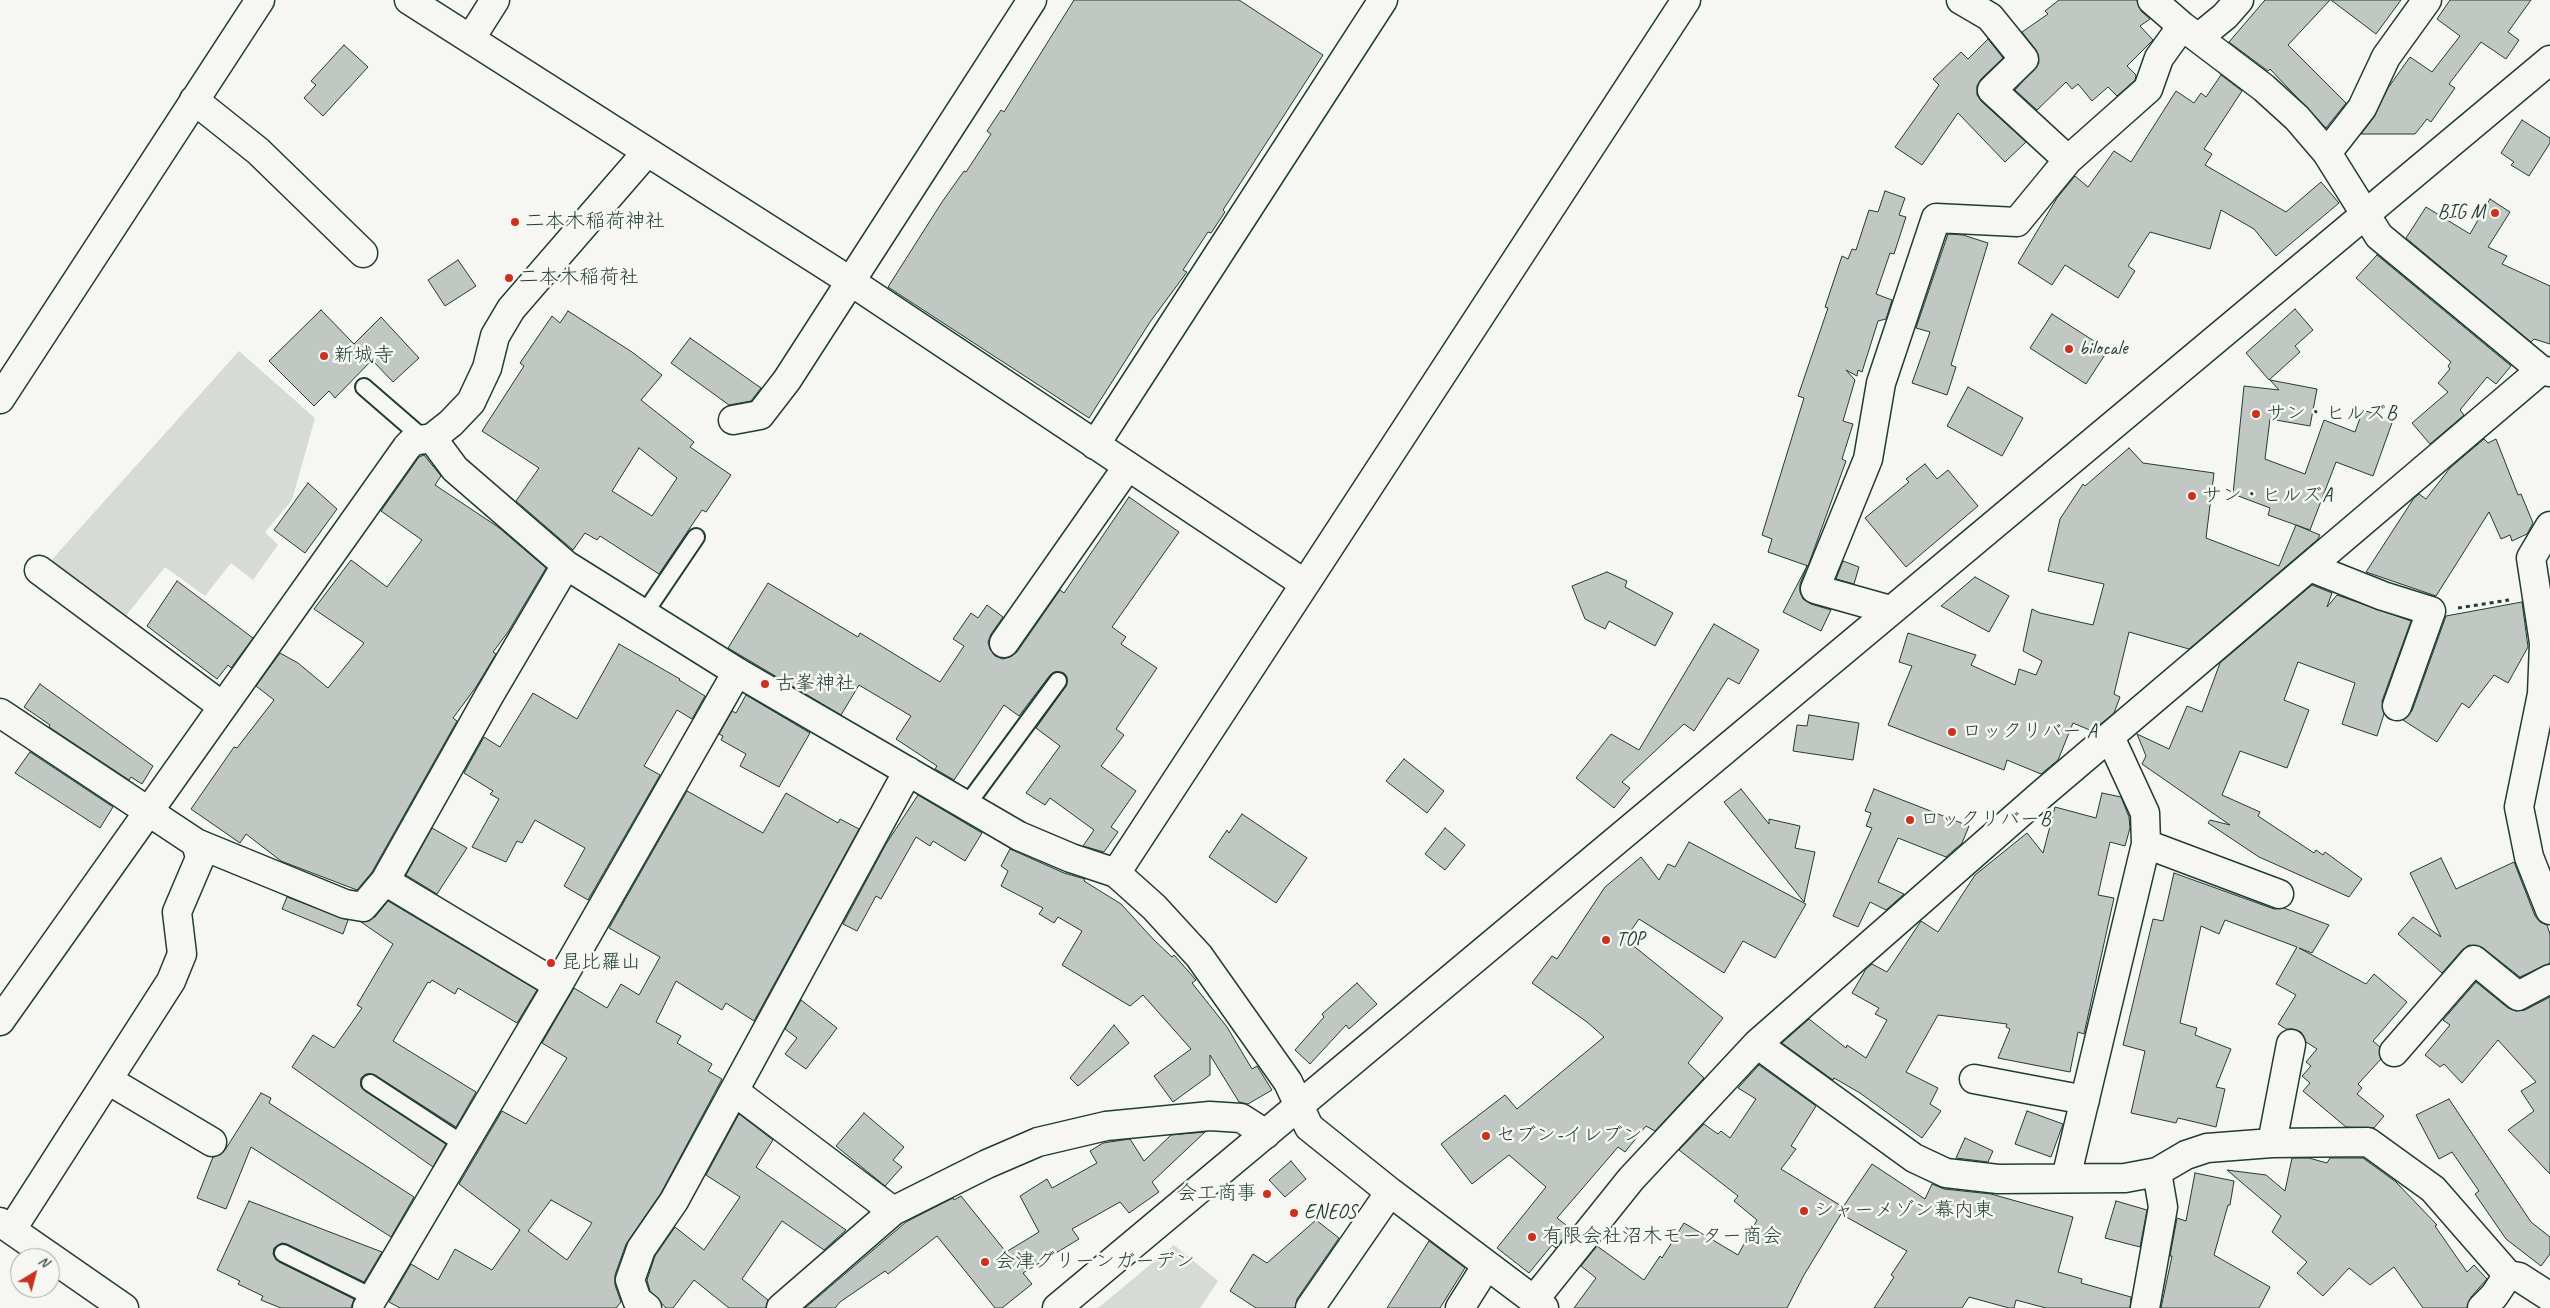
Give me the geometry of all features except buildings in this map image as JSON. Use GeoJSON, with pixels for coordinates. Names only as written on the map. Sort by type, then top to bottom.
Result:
{"type":"FeatureCollection","features":[{"type":"Feature","properties":{"kind":"street"},"geometry":{"type":"LineString","coordinates":[[0,399],[260,0]]}},
{"type":"Feature","properties":{"kind":"street"},"geometry":{"type":"LineString","coordinates":[[409,0],[850,281],[1305,584]]}},
{"type":"Feature","properties":{"kind":"street"},"geometry":{"type":"LineString","coordinates":[[471,38],[496,0]]}},
{"type":"Feature","properties":{"kind":"street"},"geometry":{"type":"LineString","coordinates":[[733,420],[760,414],[786,380],[1032,0]]}},
{"type":"Feature","properties":{"kind":"street"},"geometry":{"type":"LineString","coordinates":[[1095,444],[1383,0]]}},
{"type":"Feature","properties":{"kind":"street"},"geometry":{"type":"LineString","coordinates":[[1116,872],[1686,0]]}},
{"type":"Feature","properties":{"kind":"street"},"geometry":{"type":"LineString","coordinates":[[1961,0],[1990,17],[2024,59],[1992,90],[2068,160]]}},
{"type":"Feature","properties":{"kind":"street"},"geometry":{"type":"LineString","coordinates":[[428,438],[455,469],[566,565],[737,672],[1019,836],[1071,858],[1116,872],[1154,907],[1199,956],[1288,1082],[1309,1127],[1390,1192],[1539,1304],[1631,1179],[1756,1044],[2310,567],[2546,371],[2380,236],[2327,153],[2297,118],[2271,94],[2190,32],[2152,0]]}},
{"type":"Feature","properties":{"kind":"street"},"geometry":{"type":"LineString","coordinates":[[1890,610],[1815,589],[1868,459],[1881,382],[1936,218],[2018,222],[2068,160],[2148,89],[2159,58],[2190,32],[2225,16],[2239,0]]}},
{"type":"Feature","properties":{"kind":"street"},"geometry":{"type":"LineString","coordinates":[[2327,153],[2362,108],[2386,57],[2427,0]]}},
{"type":"Feature","properties":{"kind":"street"},"geometry":{"type":"LineString","coordinates":[[1057,1308],[2550,60]]}},
{"type":"Feature","properties":{"kind":"street"},"geometry":{"type":"LineString","coordinates":[[194,100],[258,150],[363,253]]}},
{"type":"Feature","properties":{"kind":"street"},"geometry":{"type":"LineString","coordinates":[[0,1021],[147,810],[407,446],[413,441],[428,438],[451,423],[471,402],[488,368],[495,336],[512,309],[647,152]]}},
{"type":"Feature","properties":{"kind":"street"},"geometry":{"type":"LineString","coordinates":[[1004,643],[1128,466]]}},
{"type":"Feature","properties":{"kind":"street"},"geometry":{"type":"LineString","coordinates":[[2550,526],[2531,558],[2544,643],[2546,692],[2519,807],[2529,857],[2550,910]]}},
{"type":"Feature","properties":{"kind":"street"},"geometry":{"type":"LineString","coordinates":[[0,713],[196,843],[345,904],[363,907],[384,881],[566,565]]}},
{"type":"Feature","properties":{"kind":"street"},"geometry":{"type":"LineString","coordinates":[[2310,567],[2383,596],[2431,611],[2397,706]]}},
{"type":"Feature","properties":{"kind":"street"},"geometry":{"type":"LineString","coordinates":[[39,570],[222,706]]}},
{"type":"Feature","properties":{"kind":"street"},"geometry":{"type":"LineString","coordinates":[[369,1302],[558,985],[737,672]]}},
{"type":"Feature","properties":{"kind":"street"},"geometry":{"type":"LineString","coordinates":[[2066,1178],[2146,844],[2146,813],[2110,738]]}},
{"type":"Feature","properties":{"kind":"street"},"geometry":{"type":"LineString","coordinates":[[647,1308],[637,1300],[630,1280],[642,1249],[674,1201],[908,771]]}},
{"type":"Feature","properties":{"kind":"street"},"geometry":{"type":"LineString","coordinates":[[124,1308],[6,1225],[108,1080],[171,981],[182,954],[177,912],[200,858],[196,843]]}},
{"type":"Feature","properties":{"kind":"street"},"geometry":{"type":"LineString","coordinates":[[2146,844],[2279,894]]}},
{"type":"Feature","properties":{"kind":"street"},"geometry":{"type":"LineString","coordinates":[[384,881],[558,985]]}},
{"type":"Feature","properties":{"kind":"street"},"geometry":{"type":"LineString","coordinates":[[2394,1052],[2474,960],[2518,996],[2550,978]]}},
{"type":"Feature","properties":{"kind":"street"},"geometry":{"type":"LineString","coordinates":[[1756,1044],[1914,1158],[1946,1173],[1998,1179],[2125,1178],[2157,1172],[2186,1155],[2207,1148],[2272,1143],[2358,1140],[2368,1142],[2433,1190],[2508,1275],[2519,1277],[2550,1297]]}},
{"type":"Feature","properties":{"kind":"street"},"geometry":{"type":"LineString","coordinates":[[2272,1143],[2291,1044]]}},
{"type":"Feature","properties":{"kind":"street"},"geometry":{"type":"LineString","coordinates":[[1974,1079],[2085,1100]]}},
{"type":"Feature","properties":{"kind":"street"},"geometry":{"type":"LineString","coordinates":[[108,1080],[212,1142]]}},
{"type":"Feature","properties":{"kind":"street"},"geometry":{"type":"LineString","coordinates":[[734,1091],[894,1211]]}},
{"type":"Feature","properties":{"kind":"street"},"geometry":{"type":"LineString","coordinates":[[781,1308],[894,1211],[987,1164],[1038,1142],[1106,1126],[1218,1117],[1242,1118],[1266,1134]]}},
{"type":"Feature","properties":{"kind":"street"},"geometry":{"type":"LineString","coordinates":[[2145,1308],[2163,1207],[2157,1172]]}},
{"type":"Feature","properties":{"kind":"street"},"geometry":{"type":"LineString","coordinates":[[1310,1308],[1390,1192]]}},
{"type":"Feature","properties":{"kind":"street"},"geometry":{"type":"LineString","coordinates":[[1460,1308],[1487,1265]]}},
{"type":"Feature","properties":{"kind":"street"},"geometry":{"type":"LineString","coordinates":[[2482,1308],[2494,1296],[2508,1275]]}},
{"type":"Feature","properties":{"kind":"lane"},"geometry":{"type":"LineString","coordinates":[[364,387],[428,438]]}},
{"type":"Feature","properties":{"kind":"lane"},"geometry":{"type":"LineString","coordinates":[[644,614],[696,537]]}},
{"type":"Feature","properties":{"kind":"lane"},"geometry":{"type":"LineString","coordinates":[[966,806],[1058,681]]}},
{"type":"Feature","properties":{"kind":"lane"},"geometry":{"type":"LineString","coordinates":[[370,1083],[463,1144]]}},
{"type":"Feature","properties":{"kind":"lane"},"geometry":{"type":"LineString","coordinates":[[283,1253],[369,1302]]}},
{"type":"Feature","properties":{"kind":"path"},"geometry":{"type":"LineString","coordinates":[[2431,611],[2476,606],[2536,594]]}},
{"type":"Feature","properties":{"kind":"shaded area"},"geometry":{"type":"Polygon","coordinates":[[[239,351],[315,418],[292,500],[265,532],[278,545],[253,580],[231,563],[205,596],[165,567],[120,623],[47,565],[239,351]]]}},
{"type":"Feature","properties":{"kind":"shaded area"},"geometry":{"type":"Polygon","coordinates":[[[1174,1245],[1218,1281],[1200,1308],[1098,1308],[1174,1245]]]}},
{"type":"Feature","properties":{"kind":"place","name":"BIG M"},"geometry":{"type":"Point","coordinates":[2495,213]}},
{"type":"Feature","properties":{"kind":"place","name":"二本木稲荷神社"},"geometry":{"type":"Point","coordinates":[515,222]}},
{"type":"Feature","properties":{"kind":"place","name":"二本木稲荷社"},"geometry":{"type":"Point","coordinates":[509,278]}},
{"type":"Feature","properties":{"kind":"place","name":"bilocale"},"geometry":{"type":"Point","coordinates":[2069,349]}},
{"type":"Feature","properties":{"kind":"place","name":"新城寺"},"geometry":{"type":"Point","coordinates":[324,356]}},
{"type":"Feature","properties":{"kind":"place","name":"サン・ヒルズB"},"geometry":{"type":"Point","coordinates":[2256,414]}},
{"type":"Feature","properties":{"kind":"place","name":"サン・ヒルズA"},"geometry":{"type":"Point","coordinates":[2192,496]}},
{"type":"Feature","properties":{"kind":"place","name":"古峯神社"},"geometry":{"type":"Point","coordinates":[765,684]}},
{"type":"Feature","properties":{"kind":"place","name":"ロックリバー A"},"geometry":{"type":"Point","coordinates":[1952,732]}},
{"type":"Feature","properties":{"kind":"place","name":"ロックリバーB"},"geometry":{"type":"Point","coordinates":[1910,820]}},
{"type":"Feature","properties":{"kind":"place","name":"TOP"},"geometry":{"type":"Point","coordinates":[1606,940]}},
{"type":"Feature","properties":{"kind":"place","name":"昆比羅山"},"geometry":{"type":"Point","coordinates":[551,963]}},
{"type":"Feature","properties":{"kind":"place","name":"セブン-イレブン"},"geometry":{"type":"Point","coordinates":[1486,1136]}},
{"type":"Feature","properties":{"kind":"place","name":"会工商事"},"geometry":{"type":"Point","coordinates":[1267,1194]}},
{"type":"Feature","properties":{"kind":"place","name":"シャーメゾン幕内東"},"geometry":{"type":"Point","coordinates":[1804,1211]}},
{"type":"Feature","properties":{"kind":"place","name":"ENEOS"},"geometry":{"type":"Point","coordinates":[1294,1213]}},
{"type":"Feature","properties":{"kind":"place","name":"有限会社沼木モーター商会"},"geometry":{"type":"Point","coordinates":[1532,1237]}},
{"type":"Feature","properties":{"kind":"place","name":"会津グリーンガーデン"},"geometry":{"type":"Point","coordinates":[985,1262]}}]}
